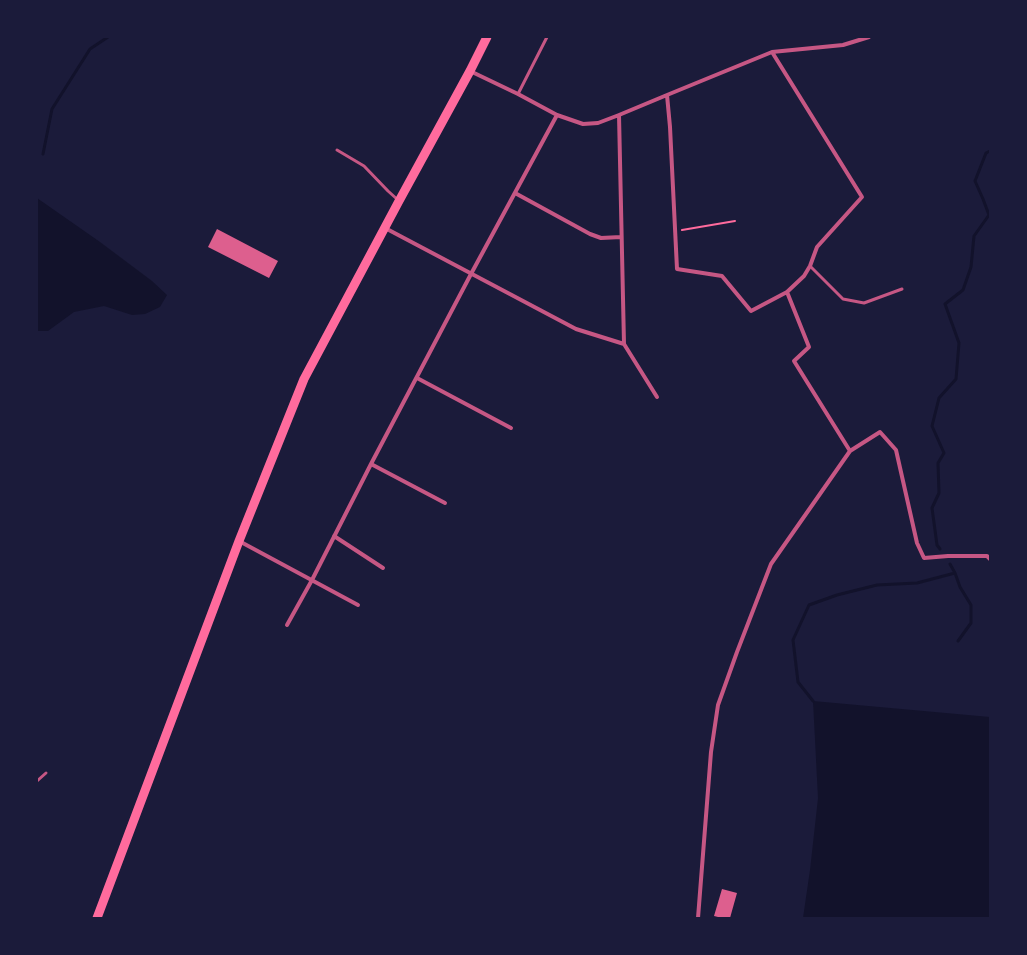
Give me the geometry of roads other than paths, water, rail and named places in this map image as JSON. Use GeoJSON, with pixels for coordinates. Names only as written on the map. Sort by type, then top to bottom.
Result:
{"type":"FeatureCollection","features":[{"type":"Feature","properties":{"kind":"main road"},"geometry":{"type":"LineString","coordinates":[[97,918],[239,541],[304,379],[487,37]]}},
{"type":"Feature","properties":{"kind":"street"},"geometry":{"type":"LineString","coordinates":[[470,71],[557,115],[583,124],[598,123],[619,116],[772,52],[843,45],[869,37]]}},
{"type":"Feature","properties":{"kind":"street"},"geometry":{"type":"LineString","coordinates":[[667,95],[670,127],[676,269],[722,276],[752,311],[787,292],[804,276],[810,266],[817,247],[862,197],[772,52]]}},
{"type":"Feature","properties":{"kind":"street"},"geometry":{"type":"LineString","coordinates":[[287,625],[312,580],[471,274],[557,115]]}},
{"type":"Feature","properties":{"kind":"street"},"geometry":{"type":"LineString","coordinates":[[619,116],[624,344],[657,397]]}},
{"type":"Feature","properties":{"kind":"street"},"geometry":{"type":"LineString","coordinates":[[514,193],[590,234],[601,238],[621,237]]}},
{"type":"Feature","properties":{"kind":"street"},"geometry":{"type":"LineString","coordinates":[[385,228],[576,329],[624,344]]}},
{"type":"Feature","properties":{"kind":"street"},"geometry":{"type":"LineString","coordinates":[[787,292],[810,347],[794,361],[850,451]]}},
{"type":"Feature","properties":{"kind":"street"},"geometry":{"type":"LineString","coordinates":[[417,378],[511,428]]}},
{"type":"Feature","properties":{"kind":"street"},"geometry":{"type":"LineString","coordinates":[[698,918],[711,752],[718,705],[771,564],[850,451],[880,432],[896,450],[917,543],[924,558],[948,556],[987,556],[990,559]]}},
{"type":"Feature","properties":{"kind":"street"},"geometry":{"type":"LineString","coordinates":[[371,464],[445,503]]}},
{"type":"Feature","properties":{"kind":"street"},"geometry":{"type":"LineString","coordinates":[[334,536],[383,568]]}},
{"type":"Feature","properties":{"kind":"street"},"geometry":{"type":"LineString","coordinates":[[239,541],[358,605]]}},
{"type":"Feature","properties":{"kind":"lane"},"geometry":{"type":"LineString","coordinates":[[518,94],[547,37]]}},
{"type":"Feature","properties":{"kind":"lane"},"geometry":{"type":"LineString","coordinates":[[338,150],[364,166],[399,201]]}},
{"type":"Feature","properties":{"kind":"lane"},"geometry":{"type":"LineString","coordinates":[[810,266],[843,299],[864,303],[902,289]]}},
{"type":"Feature","properties":{"kind":"lane"},"geometry":{"type":"LineString","coordinates":[[37,781],[46,773]]}},
{"type":"Feature","properties":{"kind":"waterway"},"geometry":{"type":"LineString","coordinates":[[43,154],[52,109],[90,49],[108,37]]}},
{"type":"Feature","properties":{"kind":"waterway"},"geometry":{"type":"LineString","coordinates":[[940,549],[937,545],[932,508],[939,493],[938,463],[944,453],[932,426],[939,398],[956,379],[959,343],[945,304],[963,290],[971,267],[974,236],[989,215],[975,181],[986,153],[990,151]]}},
{"type":"Feature","properties":{"kind":"waterway"},"geometry":{"type":"LineString","coordinates":[[950,564],[960,587],[971,605],[971,623],[958,641]]}},
{"type":"Feature","properties":{"kind":"waterway"},"geometry":{"type":"LineString","coordinates":[[813,701],[798,682],[793,640],[809,605],[837,595],[877,585],[917,583],[955,573]]}}]}
